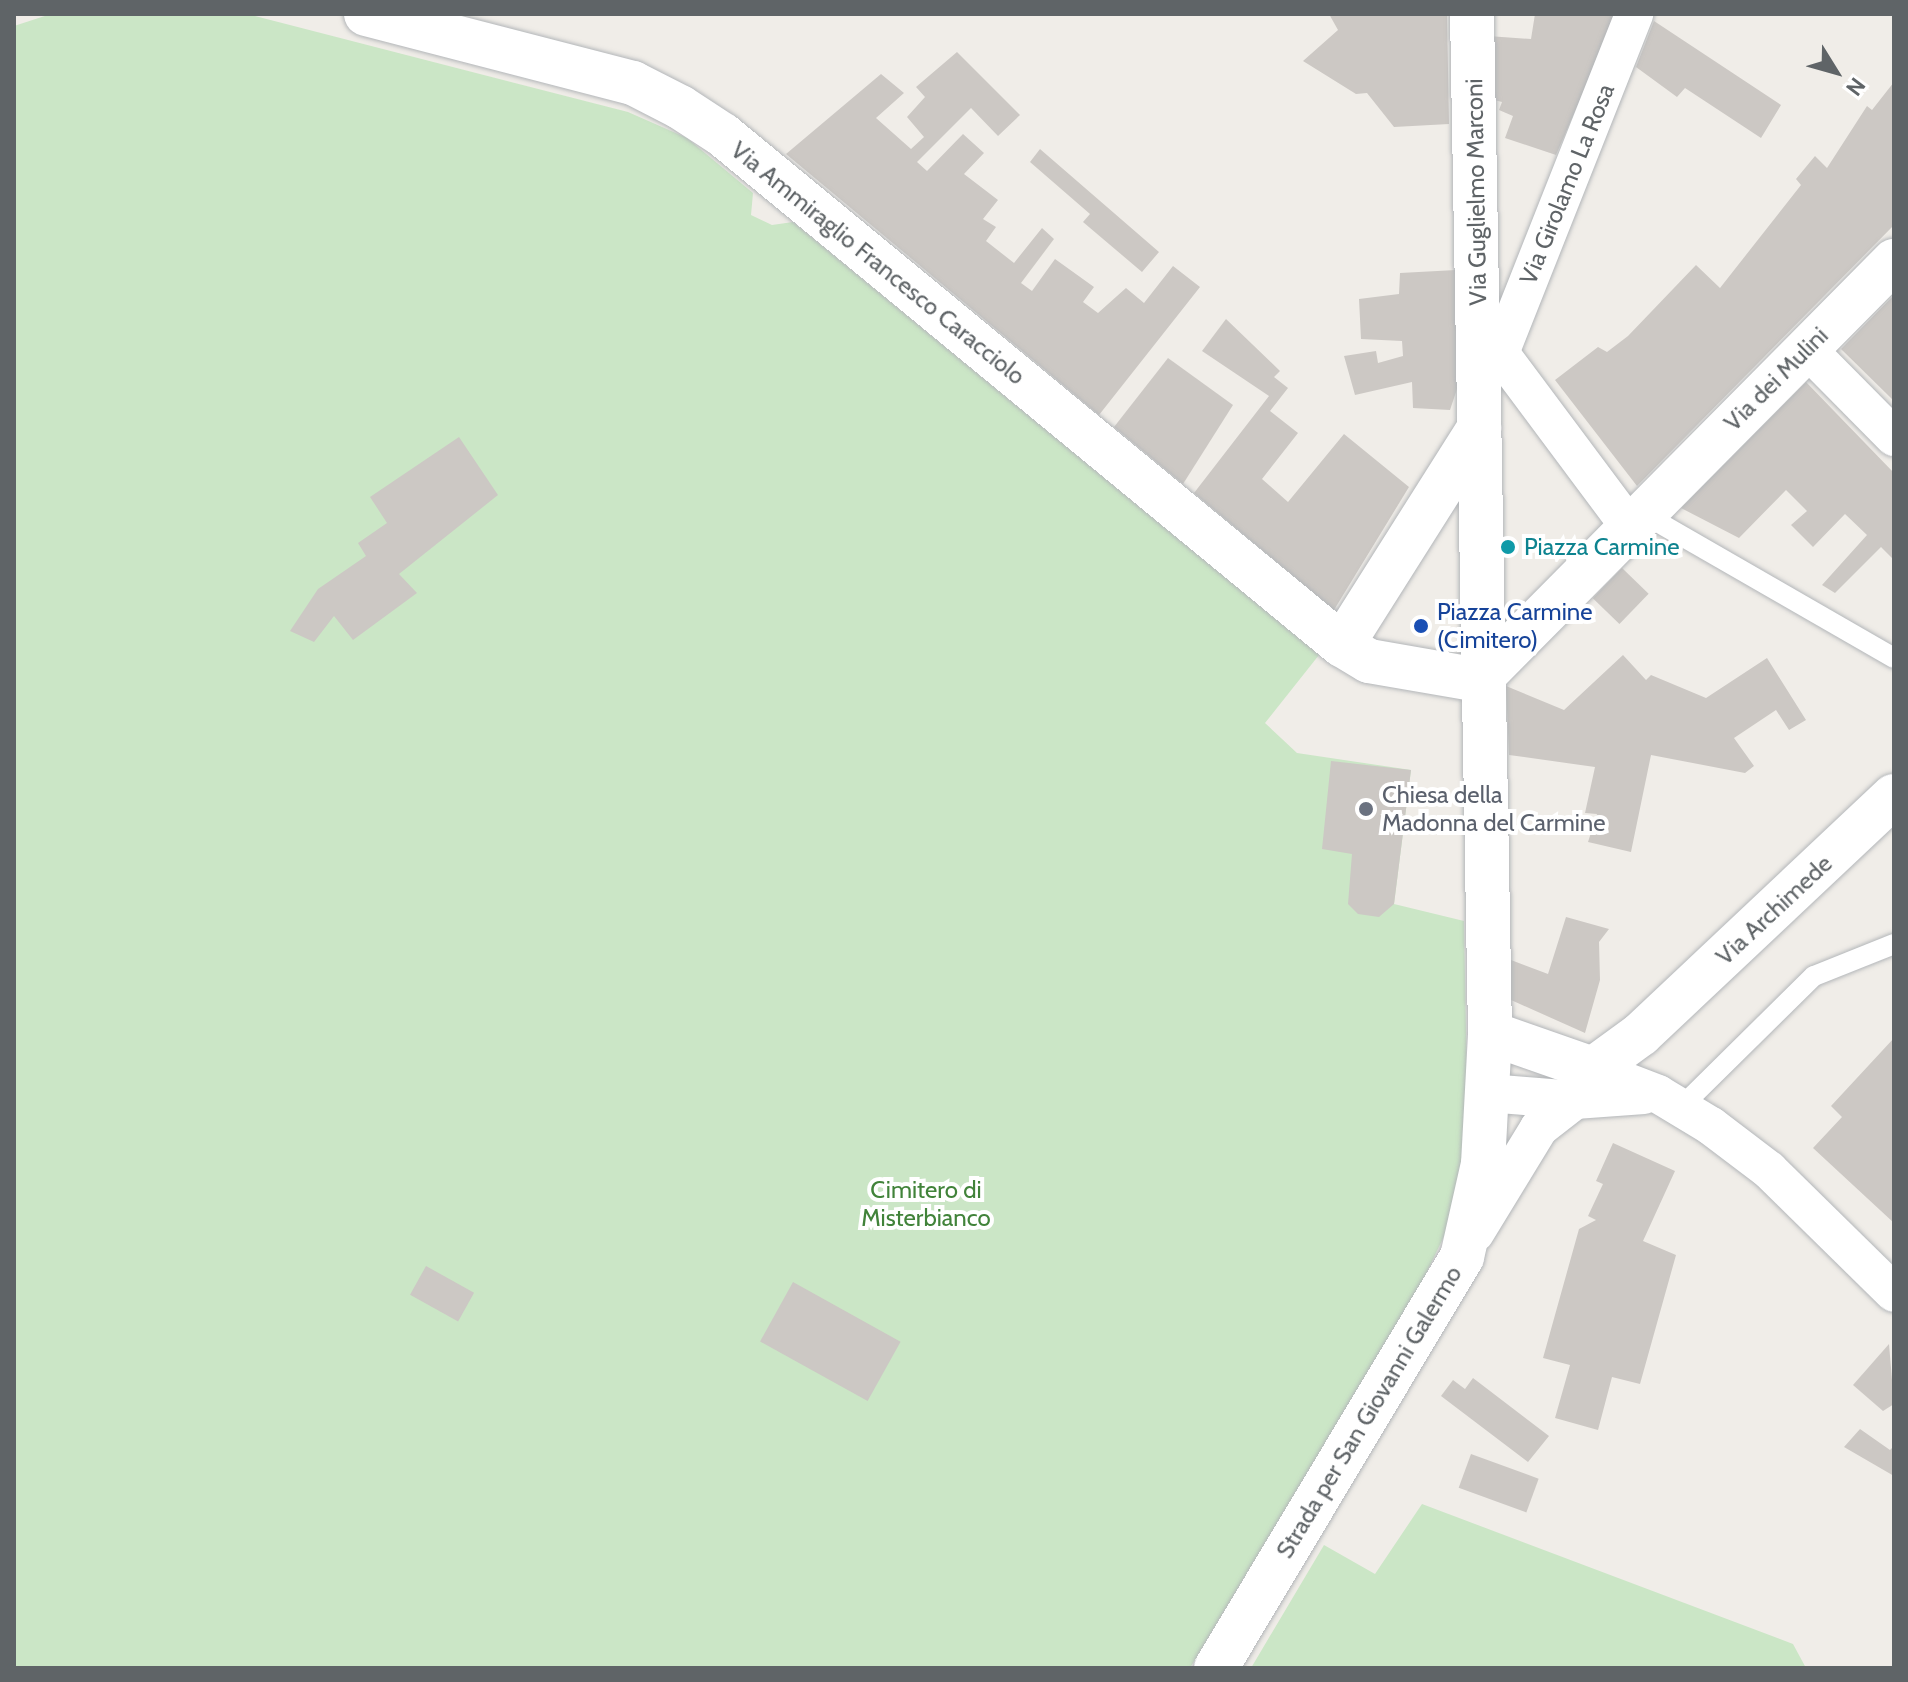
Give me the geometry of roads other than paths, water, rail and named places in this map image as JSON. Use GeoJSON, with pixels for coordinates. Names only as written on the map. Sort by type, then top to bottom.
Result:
{"type":"FeatureCollection","features":[{"type":"Feature","properties":{"kind":"main road","name":"Via Ammiraglio Francesco Caracciolo"},"geometry":{"type":"LineString","coordinates":[[366,14],[504,31],[633,83],[723,135],[1335,638],[1369,661],[1480,695]]}},
{"type":"Feature","properties":{"kind":"main road","name":"Via Guglielmo Marconi"},"geometry":{"type":"LineString","coordinates":[[1472,14],[1490,362],[1479,428]]}},
{"type":"Feature","properties":{"kind":"main road","name":"Via dei Mulini"},"geometry":{"type":"LineString","coordinates":[[1480,695],[1643,512],[1894,261]]}},
{"type":"Feature","properties":{"kind":"main road"},"geometry":{"type":"LineString","coordinates":[[1335,638],[1479,428]]}},
{"type":"Feature","properties":{"kind":"main road","name":"Strada per San Giovanni Galermo"},"geometry":{"type":"LineString","coordinates":[[1216,1668],[1462,1257],[1483,1164],[1490,1033],[1480,695],[1479,428]]}},
{"type":"Feature","properties":{"kind":"main road","name":"Via Archimede"},"geometry":{"type":"LineString","coordinates":[[1584,1085],[1894,796]]}},
{"type":"Feature","properties":{"kind":"main road"},"geometry":{"type":"LineString","coordinates":[[1490,1033],[1584,1085]]}},
{"type":"Feature","properties":{"kind":"street","name":"Via Girolamo La Rosa"},"geometry":{"type":"LineString","coordinates":[[1490,362],[1634,14]]}},
{"type":"Feature","properties":{"kind":"street"},"geometry":{"type":"LineString","coordinates":[[1807,349],[1894,437]]}},
{"type":"Feature","properties":{"kind":"street"},"geometry":{"type":"LineString","coordinates":[[1490,362],[1643,512]]}},
{"type":"Feature","properties":{"kind":"street"},"geometry":{"type":"LineString","coordinates":[[1647,1028],[1642,1059],[1669,1101],[1769,1170],[1889,1279]]}},
{"type":"Feature","properties":{"kind":"street"},"geometry":{"type":"LineString","coordinates":[[1488,1093],[1584,1085],[1669,1101]]}},
{"type":"Feature","properties":{"kind":"street"},"geometry":{"type":"LineString","coordinates":[[1462,1257],[1525,1148],[1584,1085]]}},
{"type":"Feature","properties":{"kind":"lane"},"geometry":{"type":"LineString","coordinates":[[1643,512],[1894,658]]}},
{"type":"Feature","properties":{"kind":"lane"},"geometry":{"type":"LineString","coordinates":[[1669,1101],[1814,976],[1894,944]]}},
{"type":"Feature","properties":{"kind":"place","name":"Piazza Carmine"},"geometry":{"type":"Point","coordinates":[1508,547]}},
{"type":"Feature","properties":{"kind":"place","name":"Piazza Carmine (Cimitero)"},"geometry":{"type":"Point","coordinates":[1421,626]}},
{"type":"Feature","properties":{"kind":"place","name":"Chiesa della Madonna del Carmine"},"geometry":{"type":"Point","coordinates":[1366,809]}},
{"type":"Feature","properties":{"kind":"park label","name":"Cimitero di Misterbianco"},"geometry":{"type":"Point","coordinates":[926,1204]}}]}
